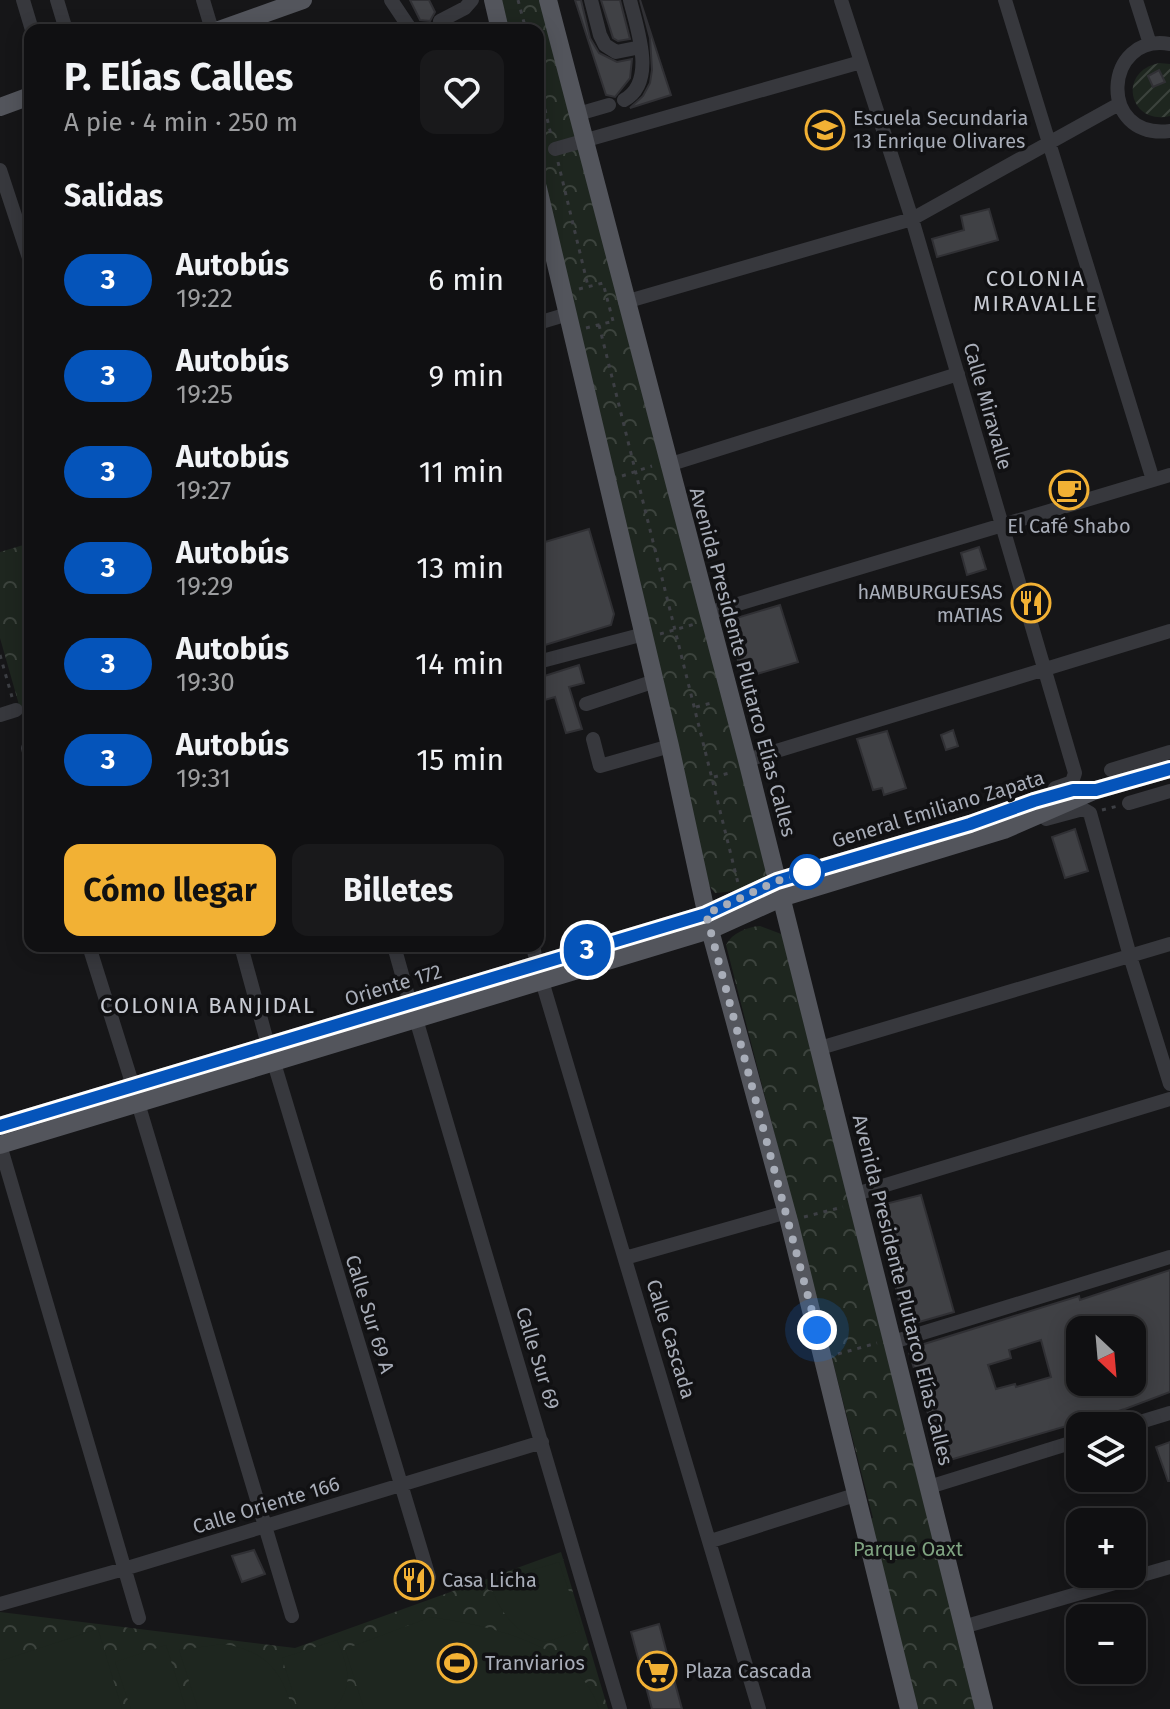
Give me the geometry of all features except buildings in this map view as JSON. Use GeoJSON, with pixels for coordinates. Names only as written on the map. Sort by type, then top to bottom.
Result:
{"type":"FeatureCollection","features":[{"type":"Feature","properties":{"kind":"main road"},"geometry":{"type":"LineString","coordinates":[[256,24],[303,0]]}},
{"type":"Feature","properties":{"kind":"main road"},"geometry":{"type":"LineString","coordinates":[[493,0],[499,24]]}},
{"type":"Feature","properties":{"kind":"main road","name":"Avenida Presidente Plutarco Elías Calles"},"geometry":{"type":"LineString","coordinates":[[548,0],[586,141],[622,313],[668,463],[748,764],[984,1709]]}},
{"type":"Feature","properties":{"kind":"main road"},"geometry":{"type":"LineString","coordinates":[[0,107],[24,98]]}},
{"type":"Feature","properties":{"kind":"main road"},"geometry":{"type":"LineString","coordinates":[[544,213],[645,636],[708,922],[788,1216],[909,1709]]}},
{"type":"Feature","properties":{"kind":"main road","name":"General Emiliano Zapata"},"geometry":{"type":"LineString","coordinates":[[779,890],[1004,830],[1096,790],[1166,770]]}},
{"type":"Feature","properties":{"kind":"main road","name":"General Emiliano Zapata"},"geometry":{"type":"LineString","coordinates":[[708,922],[779,890],[1034,801],[1073,790],[1096,790]]}},
{"type":"Feature","properties":{"kind":"main road","name":"Oriente 172"},"geometry":{"type":"LineString","coordinates":[[0,1126],[136,1094],[708,922]]}},
{"type":"Feature","properties":{"kind":"main road","name":"Oriente 172"},"geometry":{"type":"LineString","coordinates":[[0,1145],[136,1094]]}},
{"type":"Feature","properties":{"kind":"street"},"geometry":{"type":"LineString","coordinates":[[23,0],[30,24]]}},
{"type":"Feature","properties":{"kind":"street"},"geometry":{"type":"LineString","coordinates":[[57,0],[64,24]]}},
{"type":"Feature","properties":{"kind":"street"},"geometry":{"type":"LineString","coordinates":[[203,0],[210,24]]}},
{"type":"Feature","properties":{"kind":"street"},"geometry":{"type":"LineString","coordinates":[[391,0],[407,24]]}},
{"type":"Feature","properties":{"kind":"street"},"geometry":{"type":"LineString","coordinates":[[440,21],[465,8],[472,0]]}},
{"type":"Feature","properties":{"kind":"street"},"geometry":{"type":"LineString","coordinates":[[591,0],[605,45],[616,52],[641,47]]}},
{"type":"Feature","properties":{"kind":"street"},"geometry":{"type":"LineString","coordinates":[[620,0],[628,23],[637,31]]}},
{"type":"Feature","properties":{"kind":"street"},"geometry":{"type":"LineString","coordinates":[[624,100],[635,94],[641,80],[641,47],[630,0]]}},
{"type":"Feature","properties":{"kind":"street","name":"Calle Miravalle"},"geometry":{"type":"LineString","coordinates":[[841,0],[912,219],[1075,779],[1053,788],[1034,801]]}},
{"type":"Feature","properties":{"kind":"street"},"geometry":{"type":"LineString","coordinates":[[1005,0],[1153,480]]}},
{"type":"Feature","properties":{"kind":"street"},"geometry":{"type":"LineString","coordinates":[[1136,0],[1150,44]]}},
{"type":"Feature","properties":{"kind":"street"},"geometry":{"type":"LineString","coordinates":[[1170,44],[1150,44],[1136,50],[1118,74],[1116,89],[1119,104],[1135,124],[1147,130],[1170,131]]}},
{"type":"Feature","properties":{"kind":"street"},"geometry":{"type":"LineString","coordinates":[[555,149],[861,62]]}},
{"type":"Feature","properties":{"kind":"street"},"geometry":{"type":"LineString","coordinates":[[622,313],[912,219],[1119,104]]}},
{"type":"Feature","properties":{"kind":"street"},"geometry":{"type":"LineString","coordinates":[[578,114],[609,105]]}},
{"type":"Feature","properties":{"kind":"street"},"geometry":{"type":"LineString","coordinates":[[0,170],[24,243]]}},
{"type":"Feature","properties":{"kind":"street"},"geometry":{"type":"LineString","coordinates":[[544,323],[570,323]]}},
{"type":"Feature","properties":{"kind":"street"},"geometry":{"type":"LineString","coordinates":[[668,463],[958,374]]}},
{"type":"Feature","properties":{"kind":"street"},"geometry":{"type":"LineString","coordinates":[[709,616],[1170,475]]}},
{"type":"Feature","properties":{"kind":"street"},"geometry":{"type":"LineString","coordinates":[[748,764],[1170,631]]}},
{"type":"Feature","properties":{"kind":"street"},"geometry":{"type":"LineString","coordinates":[[544,661],[645,636]]}},
{"type":"Feature","properties":{"kind":"street"},"geometry":{"type":"LineString","coordinates":[[586,704],[655,681]]}},
{"type":"Feature","properties":{"kind":"street"},"geometry":{"type":"LineString","coordinates":[[0,715],[16,710]]}},
{"type":"Feature","properties":{"kind":"street"},"geometry":{"type":"LineString","coordinates":[[593,739],[600,766],[670,746]]}},
{"type":"Feature","properties":{"kind":"street"},"geometry":{"type":"LineString","coordinates":[[1111,770],[1170,752]]}},
{"type":"Feature","properties":{"kind":"street"},"geometry":{"type":"LineString","coordinates":[[1129,803],[1170,791]]}},
{"type":"Feature","properties":{"kind":"street"},"geometry":{"type":"LineString","coordinates":[[1004,830],[1083,809],[1090,813],[1170,1084]]}},
{"type":"Feature","properties":{"kind":"street"},"geometry":{"type":"LineString","coordinates":[[820,1048],[1170,944]]}},
{"type":"Feature","properties":{"kind":"street"},"geometry":{"type":"LineString","coordinates":[[91,952],[292,1616]]}},
{"type":"Feature","properties":{"kind":"street","name":"Calle Sur 69 A"},"geometry":{"type":"LineString","coordinates":[[243,952],[429,1577]]}},
{"type":"Feature","properties":{"kind":"street","name":"Calle Sur 69"},"geometry":{"type":"LineString","coordinates":[[396,952],[620,1709]]}},
{"type":"Feature","properties":{"kind":"street","name":"Calle Cascada"},"geometry":{"type":"LineString","coordinates":[[535,952],[759,1709]]}},
{"type":"Feature","properties":{"kind":"street"},"geometry":{"type":"LineString","coordinates":[[857,1198],[1170,1099]]}},
{"type":"Feature","properties":{"kind":"street"},"geometry":{"type":"LineString","coordinates":[[0,1145],[139,1618]]}},
{"type":"Feature","properties":{"kind":"street"},"geometry":{"type":"LineString","coordinates":[[625,1258],[788,1216]]}},
{"type":"Feature","properties":{"kind":"street"},"geometry":{"type":"LineString","coordinates":[[892,1340],[1170,1257]]}},
{"type":"Feature","properties":{"kind":"street"},"geometry":{"type":"LineString","coordinates":[[1146,1420],[1170,1413]]}},
{"type":"Feature","properties":{"kind":"street","name":"Calle Oriente 166"},"geometry":{"type":"LineString","coordinates":[[0,1604],[542,1442]]}},
{"type":"Feature","properties":{"kind":"street"},"geometry":{"type":"LineString","coordinates":[[929,1487],[1066,1444]]}},
{"type":"Feature","properties":{"kind":"street"},"geometry":{"type":"LineString","coordinates":[[711,1541],[858,1494]]}},
{"type":"Feature","properties":{"kind":"street"},"geometry":{"type":"LineString","coordinates":[[963,1627],[1170,1567]]}},
{"type":"Feature","properties":{"kind":"path"},"geometry":{"type":"LineString","coordinates":[[518,0],[524,24]]}},
{"type":"Feature","properties":{"kind":"path"},"geometry":{"type":"LineString","coordinates":[[544,104],[588,286]]}},
{"type":"Feature","properties":{"kind":"path"},"geometry":{"type":"LineString","coordinates":[[570,323],[599,325],[622,313],[603,283],[572,291]]}},
{"type":"Feature","properties":{"kind":"path"},"geometry":{"type":"LineString","coordinates":[[599,325],[739,886]]}},
{"type":"Feature","properties":{"kind":"path"},"geometry":{"type":"LineString","coordinates":[[608,481],[668,463]]}},
{"type":"Feature","properties":{"kind":"path"},"geometry":{"type":"LineString","coordinates":[[645,636],[675,630],[709,616]]}},
{"type":"Feature","properties":{"kind":"path"},"geometry":{"type":"LineString","coordinates":[[694,707],[730,697]]}},
{"type":"Feature","properties":{"kind":"path"},"geometry":{"type":"LineString","coordinates":[[712,778],[748,764]]}},
{"type":"Feature","properties":{"kind":"path"},"geometry":{"type":"LineString","coordinates":[[1090,813],[1129,803]]}},
{"type":"Feature","properties":{"kind":"path"},"geometry":{"type":"LineString","coordinates":[[788,1216],[857,1198]]}},
{"type":"Feature","properties":{"kind":"path"},"geometry":{"type":"LineString","coordinates":[[823,1358],[892,1340]]}},
{"type":"Feature","properties":{"kind":"green space"},"geometry":{"type":"Polygon","coordinates":[[[498,0],[540,0],[771,869],[761,880],[738,889],[715,893],[708,884],[544,194],[544,24],[504,24],[498,0]]]}},
{"type":"Feature","properties":{"kind":"green space"},"geometry":{"type":"Polygon","coordinates":[[[1159,63],[1170,64],[1170,116],[1156,117],[1145,113],[1133,97],[1137,76],[1145,68],[1159,63]]]}},
{"type":"Feature","properties":{"kind":"green space"},"geometry":{"type":"Polygon","coordinates":[[[24,545],[24,722],[0,638],[0,552],[24,545]]]}},
{"type":"Feature","properties":{"kind":"green space","name":"Parque Oaxt"},"geometry":{"type":"Polygon","coordinates":[[[760,926],[784,935],[978,1709],[917,1709],[869,1519],[873,1518],[726,945],[740,931],[760,926]]]}},
{"type":"Feature","properties":{"kind":"green space"},"geometry":{"type":"Polygon","coordinates":[[[561,1552],[608,1709],[0,1709],[0,1612],[295,1648],[561,1552]]]}},
{"type":"Feature","properties":{"kind":"green space"},"geometry":{"type":"Polygon","coordinates":[[[559,1562],[582,1630],[546,1642],[525,1633],[510,1620],[489,1583],[559,1562]]]}},
{"type":"Feature","properties":{"kind":"green space","name":"Tranviarios"},"geometry":{"type":"Polygon","coordinates":[[[431,1617],[505,1633],[553,1654],[573,1668],[588,1687],[599,1709],[364,1709],[345,1649],[431,1617]]]}},
{"type":"Feature","properties":{"kind":"green space"},"geometry":{"type":"Polygon","coordinates":[[[98,1629],[122,1709],[0,1709],[0,1661],[98,1629]]]}},
{"type":"Feature","properties":{"kind":"green space"},"geometry":{"type":"Polygon","coordinates":[[[337,1640],[348,1676],[341,1700],[334,1709],[298,1709],[282,1658],[337,1640]]]}},
{"type":"Feature","properties":{"kind":"green space"},"geometry":{"type":"Polygon","coordinates":[[[223,1644],[249,1651],[269,1664],[283,1683],[292,1709],[198,1709],[179,1650],[223,1644]]]}},
{"type":"Feature","properties":{"kind":"green space"},"geometry":{"type":"Polygon","coordinates":[[[166,1645],[186,1709],[131,1709],[115,1662],[166,1645]]]}},
{"type":"Feature","properties":{"kind":"bus line","name":"3"},"geometry":{"type":"LineString","coordinates":[[0,1126],[706,914],[777,881],[970,824],[1034,801],[1073,790],[1096,790],[1170,769]]}},
{"type":"Feature","properties":{"kind":"place","name":"Escuela Secundaria 13 Enrique Olivares"},"geometry":{"type":"Point","coordinates":[825,130]}},
{"type":"Feature","properties":{"kind":"place","name":"El Café Shabo"},"geometry":{"type":"Point","coordinates":[1069,490]}},
{"type":"Feature","properties":{"kind":"place","name":"hAMBURGUESAS mATIAS"},"geometry":{"type":"Point","coordinates":[1031,603]}},
{"type":"Feature","properties":{"kind":"place","name":"Casa Licha"},"geometry":{"type":"Point","coordinates":[414,1580]}},
{"type":"Feature","properties":{"kind":"place","name":"Tranviarios"},"geometry":{"type":"Point","coordinates":[457,1663]}},
{"type":"Feature","properties":{"kind":"place","name":"Plaza Cascada"},"geometry":{"type":"Point","coordinates":[657,1671]}},
{"type":"Feature","properties":{"kind":"district","name":"COLONIA MIRAVALLE"},"geometry":{"type":"Point","coordinates":[1036,290]}},
{"type":"Feature","properties":{"kind":"district","name":"COLONIA BANJIDAL"},"geometry":{"type":"Point","coordinates":[208,1005]}},
{"type":"Feature","properties":{"kind":"route"},"geometry":{"type":"LineString","coordinates":[[807,872],[777,881],[706,914],[817,1330]]}}]}
